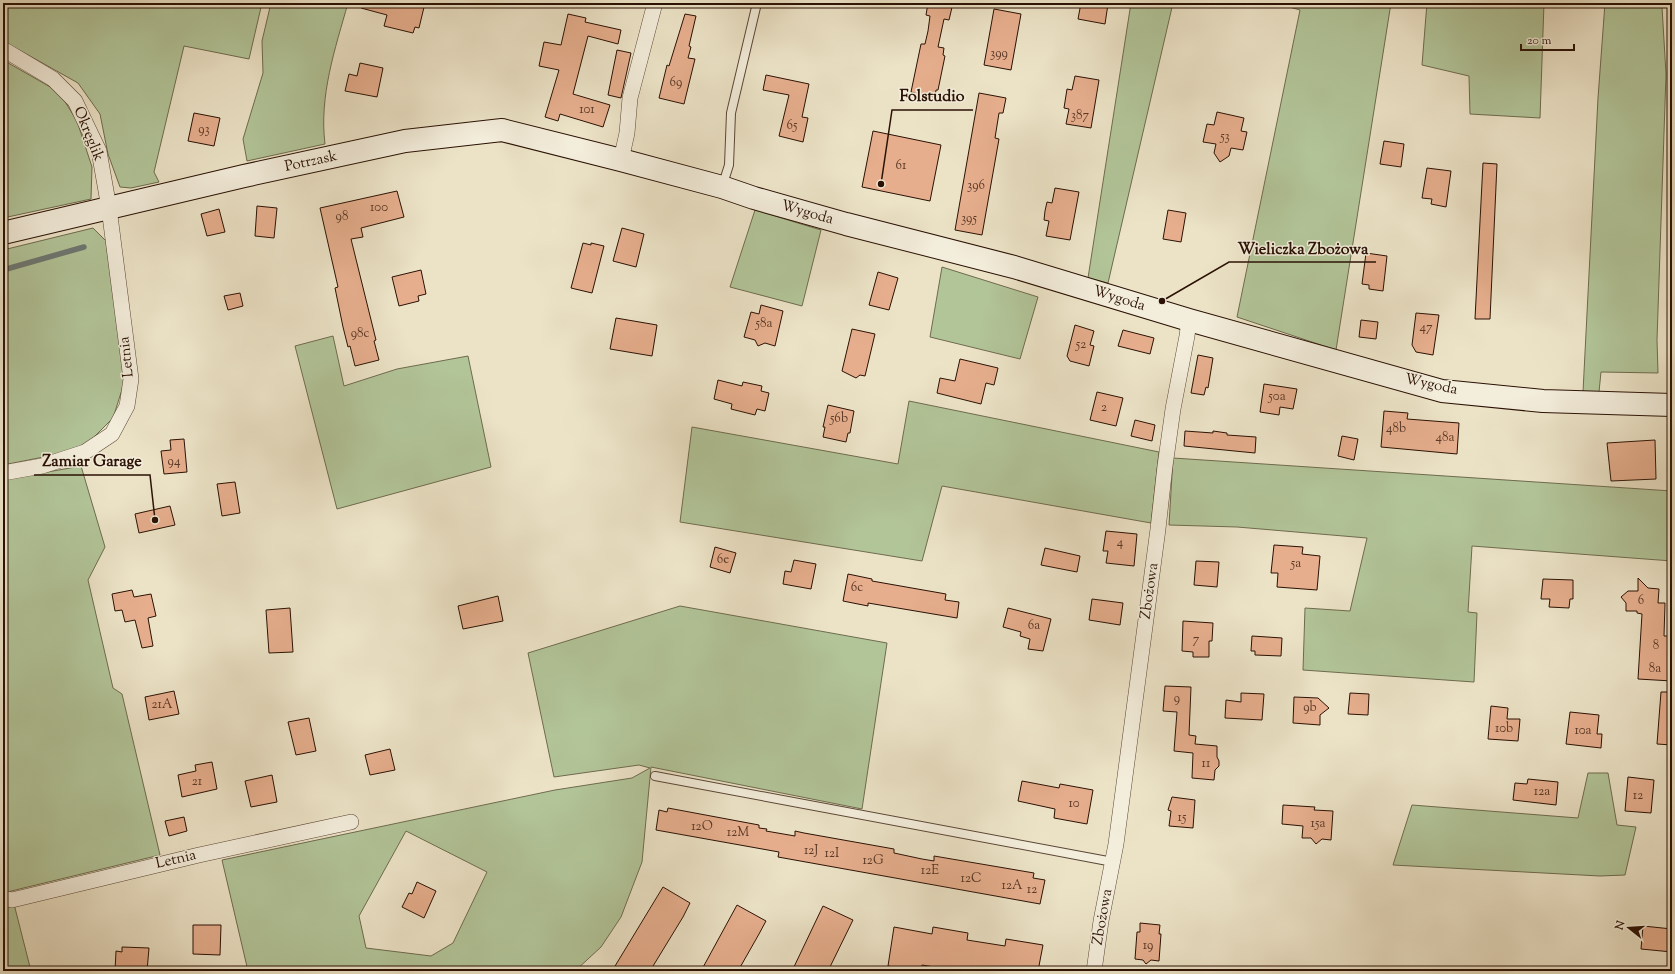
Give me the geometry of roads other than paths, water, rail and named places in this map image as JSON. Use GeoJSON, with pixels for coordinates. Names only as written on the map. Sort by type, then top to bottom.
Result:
{"type":"FeatureCollection","features":[{"type":"Feature","properties":{"kind":"street"},"geometry":{"type":"LineString","coordinates":[[620,160],[627,133],[630,98],[655,3]]}},
{"type":"Feature","properties":{"kind":"street","name":"Okręglik"},"geometry":{"type":"LineString","coordinates":[[3,49],[53,79],[75,100],[99,151],[109,208]]}},
{"type":"Feature","properties":{"kind":"street","name":"Potrzask"},"geometry":{"type":"LineString","coordinates":[[3,233],[405,141],[502,130],[620,160]]}},
{"type":"Feature","properties":{"kind":"street","name":"Wygoda"},"geometry":{"type":"LineString","coordinates":[[620,160],[722,187],[754,198],[831,219],[1014,267],[1189,320],[1442,391],[1543,401],[1672,405]]}},
{"type":"Feature","properties":{"kind":"street","name":"Letnia"},"geometry":{"type":"LineString","coordinates":[[3,473],[42,466],[85,452],[112,434],[127,406],[131,379],[109,208]]}},
{"type":"Feature","properties":{"kind":"street","name":"Zbożowa"},"geometry":{"type":"LineString","coordinates":[[1094,971],[1105,861],[1158,529],[1173,409],[1188,336],[1189,320]]}},
{"type":"Feature","properties":{"kind":"street","name":"Letnia"},"geometry":{"type":"LineString","coordinates":[[3,898],[12,900],[199,855],[351,822]]}},
{"type":"Feature","properties":{"kind":"lane"},"geometry":{"type":"LineString","coordinates":[[722,187],[729,165],[732,113],[757,3]]}},
{"type":"Feature","properties":{"kind":"lane"},"geometry":{"type":"LineString","coordinates":[[655,776],[1105,861]]}},
{"type":"Feature","properties":{"kind":"waterway"},"geometry":{"type":"LineString","coordinates":[[3,270],[84,247]]}},
{"type":"Feature","properties":{"kind":"place","name":"Folstudio"},"geometry":{"type":"Point","coordinates":[881,184]}},
{"type":"Feature","properties":{"kind":"place","name":"Wieliczka Zbożowa"},"geometry":{"type":"Point","coordinates":[1162,301]}},
{"type":"Feature","properties":{"kind":"place","name":"Zamiar Garage"},"geometry":{"type":"Point","coordinates":[155,520]}}]}
